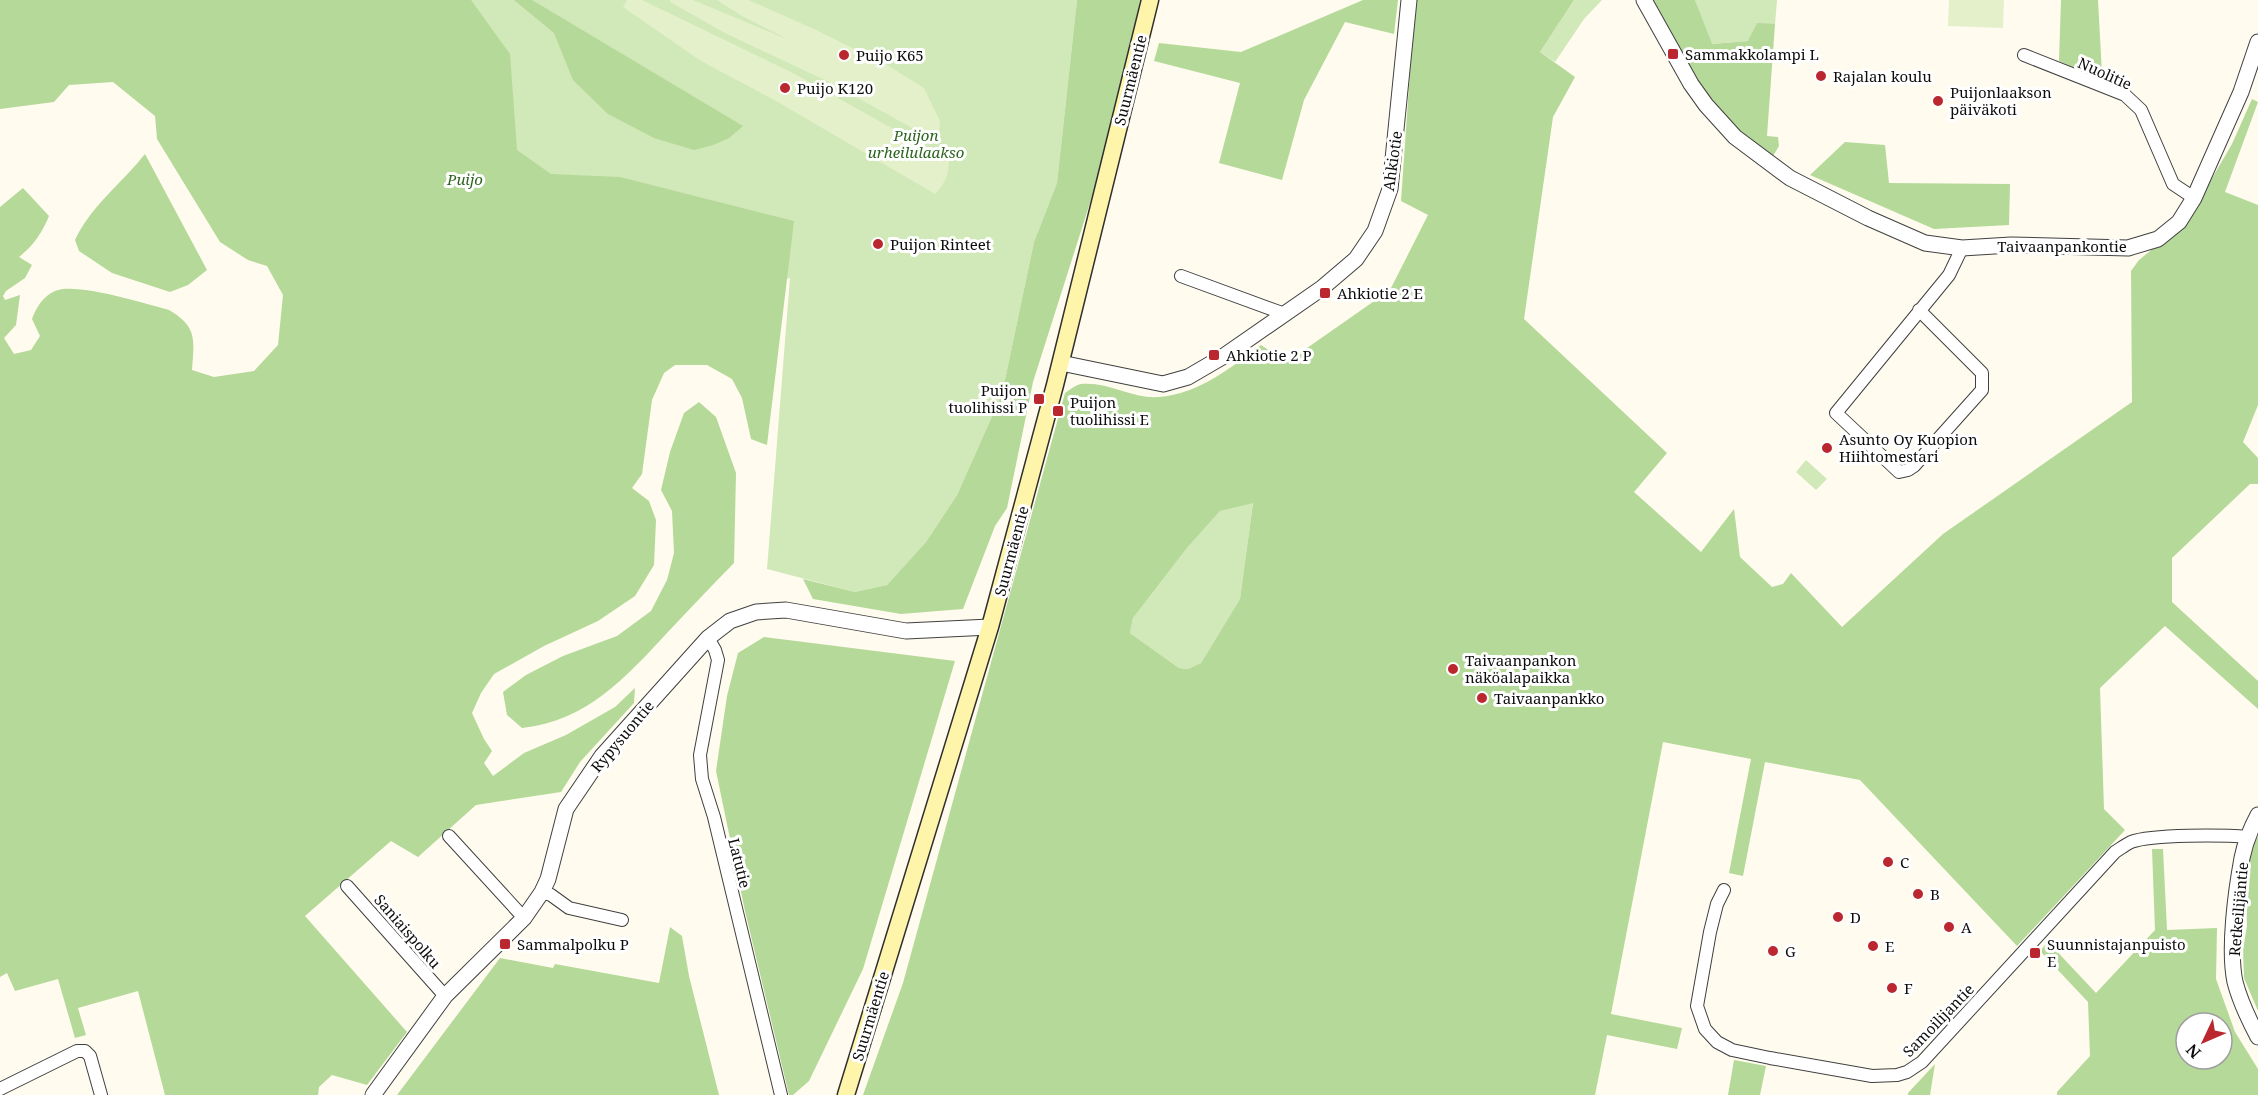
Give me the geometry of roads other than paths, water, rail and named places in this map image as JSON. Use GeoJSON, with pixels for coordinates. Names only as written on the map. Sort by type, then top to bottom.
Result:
{"type":"FeatureCollection","features":[{"type":"Feature","properties":{"kind":"main road","name":"Suurmäentie"},"geometry":{"type":"LineString","coordinates":[[846,1095],[990,627],[1061,363],[1150,0]]}},
{"type":"Feature","properties":{"kind":"street","name":"Ahkiotie"},"geometry":{"type":"LineString","coordinates":[[1061,363],[1163,384],[1188,377],[1224,356],[1282,313],[1322,288],[1356,259],[1375,231],[1390,189],[1409,0]]}},
{"type":"Feature","properties":{"kind":"street","name":"Taivaanpankontie"},"geometry":{"type":"LineString","coordinates":[[1644,0],[1676,60],[1696,91],[1735,136],[1753,151],[1790,178],[1868,218],[1925,243],[1962,248],[2011,245],[2128,248],[2158,239],[2179,222],[2194,198],[2241,92],[2258,42]]}},
{"type":"Feature","properties":{"kind":"street","name":"Nuolitie"},"geometry":{"type":"LineString","coordinates":[[2024,55],[2125,95],[2141,111],[2172,184],[2194,198]]}},
{"type":"Feature","properties":{"kind":"street"},"geometry":{"type":"LineString","coordinates":[[1919,310],[1982,373],[1982,390],[1914,466],[1908,471],[1899,472],[1836,413],[1919,310],[1950,275],[1962,248]]}},
{"type":"Feature","properties":{"kind":"street"},"geometry":{"type":"LineString","coordinates":[[1181,276],[1282,313]]}},
{"type":"Feature","properties":{"kind":"street","name":"Rypysuontie"},"geometry":{"type":"LineString","coordinates":[[373,1095],[445,996],[524,918],[542,892],[548,879],[566,809],[602,756],[708,638],[730,621],[748,614],[786,610],[906,631],[990,627]]}},
{"type":"Feature","properties":{"kind":"street","name":"Latutie"},"geometry":{"type":"LineString","coordinates":[[708,638],[718,660],[700,754],[702,779],[714,817],[781,1095]]}},
{"type":"Feature","properties":{"kind":"street","name":"Retkeilijäntie"},"geometry":{"type":"LineString","coordinates":[[2258,815],[2248,837],[2241,867],[2234,957],[2235,981],[2244,1010],[2258,1037]]}},
{"type":"Feature","properties":{"kind":"street"},"geometry":{"type":"LineString","coordinates":[[448,836],[524,918]]}},
{"type":"Feature","properties":{"kind":"street","name":"Samoilijantie"},"geometry":{"type":"LineString","coordinates":[[1724,890],[1717,904],[1710,932],[1697,1006],[1705,1029],[1712,1038],[1732,1050],[1770,1058],[1872,1076],[1897,1075],[1907,1072],[1922,1062],[2123,846],[2148,839],[2248,837]]}},
{"type":"Feature","properties":{"kind":"street","name":"Saniaispolku"},"geometry":{"type":"LineString","coordinates":[[347,886],[445,996]]}},
{"type":"Feature","properties":{"kind":"street"},"geometry":{"type":"LineString","coordinates":[[542,892],[551,895],[569,908],[622,920]]}},
{"type":"Feature","properties":{"kind":"street"},"geometry":{"type":"LineString","coordinates":[[0,1089],[77,1052],[85,1051],[90,1056],[101,1095]]}},
{"type":"Feature","properties":{"kind":"place","name":"Sammakkolampi L"},"geometry":{"type":"Point","coordinates":[1673,54]}},
{"type":"Feature","properties":{"kind":"place","name":"Puijo K65"},"geometry":{"type":"Point","coordinates":[844,55]}},
{"type":"Feature","properties":{"kind":"place","name":"Rajalan koulu"},"geometry":{"type":"Point","coordinates":[1821,76]}},
{"type":"Feature","properties":{"kind":"place","name":"Puijo K120"},"geometry":{"type":"Point","coordinates":[785,88]}},
{"type":"Feature","properties":{"kind":"place","name":"Puijonlaakson päiväkoti"},"geometry":{"type":"Point","coordinates":[1938,101]}},
{"type":"Feature","properties":{"kind":"place","name":"Puijon Rinteet"},"geometry":{"type":"Point","coordinates":[878,244]}},
{"type":"Feature","properties":{"kind":"place","name":"Ahkiotie 2 E"},"geometry":{"type":"Point","coordinates":[1325,293]}},
{"type":"Feature","properties":{"kind":"place","name":"Ahkiotie 2 P"},"geometry":{"type":"Point","coordinates":[1214,355]}},
{"type":"Feature","properties":{"kind":"place","name":"Puijon tuolihissi P"},"geometry":{"type":"Point","coordinates":[1039,399]}},
{"type":"Feature","properties":{"kind":"place","name":"Puijon tuolihissi E"},"geometry":{"type":"Point","coordinates":[1058,411]}},
{"type":"Feature","properties":{"kind":"place","name":"Asunto Oy Kuopion Hiihtomestari"},"geometry":{"type":"Point","coordinates":[1827,448]}},
{"type":"Feature","properties":{"kind":"place","name":"Taivaanpankon näköalapaikka"},"geometry":{"type":"Point","coordinates":[1453,669]}},
{"type":"Feature","properties":{"kind":"place","name":"Taivaanpankko"},"geometry":{"type":"Point","coordinates":[1482,698]}},
{"type":"Feature","properties":{"kind":"place","name":"C"},"geometry":{"type":"Point","coordinates":[1888,862]}},
{"type":"Feature","properties":{"kind":"place","name":"B"},"geometry":{"type":"Point","coordinates":[1918,894]}},
{"type":"Feature","properties":{"kind":"place","name":"D"},"geometry":{"type":"Point","coordinates":[1838,917]}},
{"type":"Feature","properties":{"kind":"place","name":"A"},"geometry":{"type":"Point","coordinates":[1949,927]}},
{"type":"Feature","properties":{"kind":"place","name":"Sammalpolku P"},"geometry":{"type":"Point","coordinates":[505,944]}},
{"type":"Feature","properties":{"kind":"place","name":"E"},"geometry":{"type":"Point","coordinates":[1873,946]}},
{"type":"Feature","properties":{"kind":"place","name":"G"},"geometry":{"type":"Point","coordinates":[1773,951]}},
{"type":"Feature","properties":{"kind":"place","name":"Suunnistajanpuisto E"},"geometry":{"type":"Point","coordinates":[2035,953]}},
{"type":"Feature","properties":{"kind":"place","name":"F"},"geometry":{"type":"Point","coordinates":[1892,988]}},
{"type":"Feature","properties":{"kind":"park label","name":"Puijon urheilulaakso"},"geometry":{"type":"Point","coordinates":[916,144]}},
{"type":"Feature","properties":{"kind":"park label","name":"Puijo"},"geometry":{"type":"Point","coordinates":[465,179]}}]}
